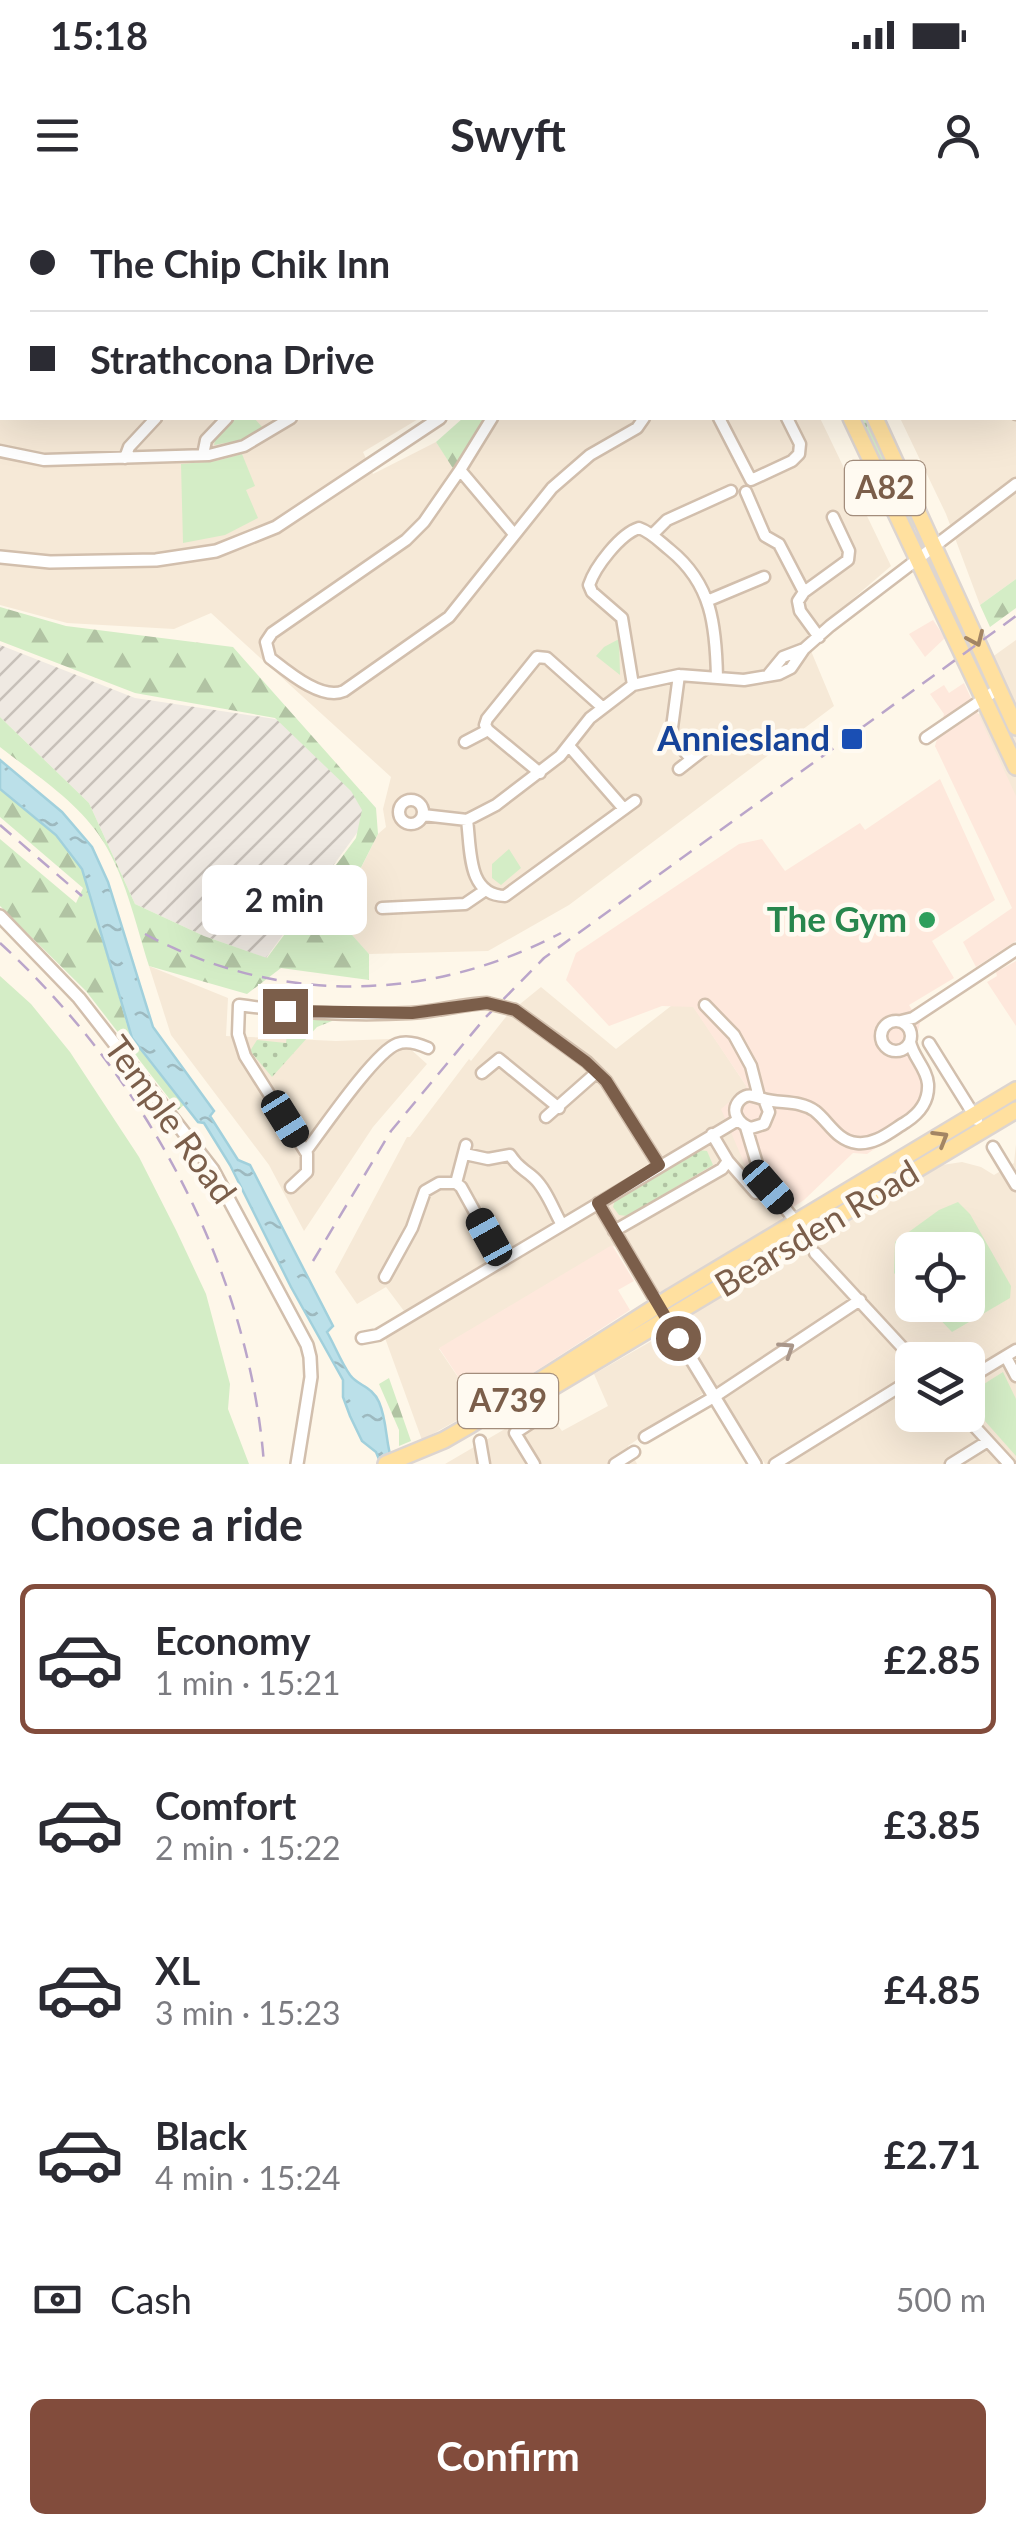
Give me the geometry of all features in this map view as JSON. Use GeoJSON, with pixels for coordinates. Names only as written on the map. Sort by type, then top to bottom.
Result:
{"type":"FeatureCollection","features":[{"type":"Feature","properties":{"kind":"main road","name":"A82"},"geometry":{"type":"LineString","coordinates":[[852,420],[918,558],[1011,723],[1016,767]]}},
{"type":"Feature","properties":{"kind":"main road","name":"A82"},"geometry":{"type":"LineString","coordinates":[[876,420],[936,546],[991,693]]}},
{"type":"Feature","properties":{"kind":"main road","name":"Bearsden Road"},"geometry":{"type":"LineString","coordinates":[[386,1464],[407,1461],[663,1312],[979,1123],[1016,1090]]}},
{"type":"Feature","properties":{"kind":"main road","name":"Bearsden Road"},"geometry":{"type":"LineString","coordinates":[[979,1123],[1016,1110]]}},
{"type":"Feature","properties":{"kind":"street"},"geometry":{"type":"LineString","coordinates":[[125,458],[128,447],[154,420]]}},
{"type":"Feature","properties":{"kind":"street"},"geometry":{"type":"LineString","coordinates":[[203,455],[206,440],[225,420]]}},
{"type":"Feature","properties":{"kind":"street"},"geometry":{"type":"LineString","coordinates":[[0,451],[44,460],[203,455],[244,446],[288,420]]}},
{"type":"Feature","properties":{"kind":"street"},"geometry":{"type":"LineString","coordinates":[[0,557],[50,562],[156,560],[216,552],[276,528],[437,420]]}},
{"type":"Feature","properties":{"kind":"street"},"geometry":{"type":"LineString","coordinates":[[491,420],[424,522],[396,550],[272,633],[266,642],[270,658],[325,693],[336,695],[449,617],[564,476],[590,455],[637,428],[643,420]]}},
{"type":"Feature","properties":{"kind":"street"},"geometry":{"type":"LineString","coordinates":[[720,420],[751,480],[799,454],[800,444],[788,420]]}},
{"type":"Feature","properties":{"kind":"street"},"geometry":{"type":"LineString","coordinates":[[460,470],[514,534]]}},
{"type":"Feature","properties":{"kind":"street"},"geometry":{"type":"LineString","coordinates":[[423,815],[466,820],[496,806],[570,746],[602,706],[633,685],[679,675],[744,680],[769,674],[783,656],[804,649],[1016,484]]}},
{"type":"Feature","properties":{"kind":"street"},"geometry":{"type":"LineString","coordinates":[[652,535],[667,520],[731,491]]}},
{"type":"Feature","properties":{"kind":"street"},"geometry":{"type":"LineString","coordinates":[[746,492],[765,536],[779,544],[804,592]]}},
{"type":"Feature","properties":{"kind":"street"},"geometry":{"type":"LineString","coordinates":[[819,637],[800,610],[798,600],[850,556],[833,517]]}},
{"type":"Feature","properties":{"kind":"street"},"geometry":{"type":"LineString","coordinates":[[633,685],[622,618],[589,585],[594,573],[630,531],[643,528],[691,568],[708,601],[717,678]]}},
{"type":"Feature","properties":{"kind":"street"},"geometry":{"type":"LineString","coordinates":[[708,601],[764,577]]}},
{"type":"Feature","properties":{"kind":"street"},"geometry":{"type":"LineString","coordinates":[[540,773],[485,726],[487,718],[535,659],[541,656],[602,706]]}},
{"type":"Feature","properties":{"kind":"street"},"geometry":{"type":"LineString","coordinates":[[679,675],[671,735],[691,759]]}},
{"type":"Feature","properties":{"kind":"street"},"geometry":{"type":"LineString","coordinates":[[926,738],[991,693]]}},
{"type":"Feature","properties":{"kind":"street"},"geometry":{"type":"LineString","coordinates":[[466,742],[488,730]]}},
{"type":"Feature","properties":{"kind":"street"},"geometry":{"type":"LineString","coordinates":[[570,746],[624,810]]}},
{"type":"Feature","properties":{"kind":"street"},"geometry":{"type":"LineString","coordinates":[[679,769],[706,748]]}},
{"type":"Feature","properties":{"kind":"street"},"geometry":{"type":"LineString","coordinates":[[466,820],[476,879],[493,896],[512,894],[634,802]]}},
{"type":"Feature","properties":{"kind":"street"},"geometry":{"type":"LineString","coordinates":[[382,908],[454,906],[472,901],[484,891]]}},
{"type":"Feature","properties":{"kind":"street","name":"Temple Road"},"geometry":{"type":"LineString","coordinates":[[0,916],[79,998],[224,1187],[310,1357],[311,1378],[297,1464]]}},
{"type":"Feature","properties":{"kind":"street"},"geometry":{"type":"LineString","coordinates":[[913,1056],[884,1046],[880,1036],[888,1022],[913,1018],[1016,950]]}},
{"type":"Feature","properties":{"kind":"street"},"geometry":{"type":"LineString","coordinates":[[291,1187],[307,1172],[306,1152],[245,1056],[238,1034],[239,1006],[365,1014],[432,1011],[487,1003],[515,1010],[598,1072],[659,1165]]}},
{"type":"Feature","properties":{"kind":"street"},"geometry":{"type":"LineString","coordinates":[[705,1005],[734,1035],[751,1066],[757,1097],[768,1116]]}},
{"type":"Feature","properties":{"kind":"street"},"geometry":{"type":"LineString","coordinates":[[801,1229],[761,1177],[737,1105],[757,1097],[806,1106],[844,1140],[870,1142],[914,1116],[925,1104],[926,1075],[913,1056],[910,1037],[913,1018]]}},
{"type":"Feature","properties":{"kind":"street"},"geometry":{"type":"LineString","coordinates":[[900,1021],[910,1037]]}},
{"type":"Feature","properties":{"kind":"street"},"geometry":{"type":"LineString","coordinates":[[897,1051],[910,1037]]}},
{"type":"Feature","properties":{"kind":"street"},"geometry":{"type":"LineString","coordinates":[[306,1152],[354,1086],[392,1047],[410,1042],[428,1048]]}},
{"type":"Feature","properties":{"kind":"street"},"geometry":{"type":"LineString","coordinates":[[929,1042],[979,1123]]}},
{"type":"Feature","properties":{"kind":"street"},"geometry":{"type":"LineString","coordinates":[[482,1072],[499,1058],[559,1108]]}},
{"type":"Feature","properties":{"kind":"street"},"geometry":{"type":"LineString","coordinates":[[546,1118],[598,1072]]}},
{"type":"Feature","properties":{"kind":"street"},"geometry":{"type":"LineString","coordinates":[[753,1144],[768,1116],[789,1103]]}},
{"type":"Feature","properties":{"kind":"street"},"geometry":{"type":"LineString","coordinates":[[362,1338],[378,1335],[712,1134],[742,1124],[760,1127]]}},
{"type":"Feature","properties":{"kind":"street"},"geometry":{"type":"LineString","coordinates":[[712,1134],[728,1161],[756,1194]]}},
{"type":"Feature","properties":{"kind":"street"},"geometry":{"type":"LineString","coordinates":[[993,1147],[1016,1186]]}},
{"type":"Feature","properties":{"kind":"street"},"geometry":{"type":"LineString","coordinates":[[456,1183],[465,1150],[488,1159],[510,1155],[518,1169],[531,1174],[538,1183],[561,1223]]}},
{"type":"Feature","properties":{"kind":"street"},"geometry":{"type":"LineString","coordinates":[[614,1231],[728,1161]]}},
{"type":"Feature","properties":{"kind":"street"},"geometry":{"type":"LineString","coordinates":[[386,1277],[412,1228],[425,1191],[439,1183],[456,1183],[461,1188],[502,1261]]}},
{"type":"Feature","properties":{"kind":"street"},"geometry":{"type":"LineString","coordinates":[[598,1203],[755,1464]]}},
{"type":"Feature","properties":{"kind":"street"},"geometry":{"type":"LineString","coordinates":[[814,1252],[898,1342]]}},
{"type":"Feature","properties":{"kind":"street"},"geometry":{"type":"LineString","coordinates":[[379,1254],[394,1262]]}},
{"type":"Feature","properties":{"kind":"street"},"geometry":{"type":"LineString","coordinates":[[644,1437],[714,1397],[860,1300]]}},
{"type":"Feature","properties":{"kind":"street"},"geometry":{"type":"LineString","coordinates":[[985,1369],[1011,1354],[1016,1376]]}},
{"type":"Feature","properties":{"kind":"street"},"geometry":{"type":"LineString","coordinates":[[776,1464],[895,1390]]}},
{"type":"Feature","properties":{"kind":"street"},"geometry":{"type":"LineString","coordinates":[[534,1464],[515,1433],[541,1416]]}},
{"type":"Feature","properties":{"kind":"street"},"geometry":{"type":"LineString","coordinates":[[980,1432],[1010,1464]]}},
{"type":"Feature","properties":{"kind":"street"},"geometry":{"type":"LineString","coordinates":[[480,1441],[484,1464]]}},
{"type":"Feature","properties":{"kind":"street"},"geometry":{"type":"LineString","coordinates":[[951,1464],[988,1441]]}},
{"type":"Feature","properties":{"kind":"street"},"geometry":{"type":"LineString","coordinates":[[615,1464],[634,1452]]}},
{"type":"Feature","properties":{"kind":"shaded area"},"geometry":{"type":"Polygon","coordinates":[[[0,420],[417,420],[363,452],[373,474],[436,442],[461,479],[497,420],[821,420],[891,566],[806,639],[834,706],[569,905],[488,951],[369,954],[336,918],[378,834],[386,827],[383,809],[391,777],[211,613],[174,629],[67,623],[0,605],[0,420]]]}},
{"type":"Feature","properties":{"kind":"shaded area"},"geometry":{"type":"Polygon","coordinates":[[[901,420],[1016,420],[1016,579],[980,605],[946,514],[901,420]]]}},
{"type":"Feature","properties":{"kind":"shaded area"},"geometry":{"type":"Polygon","coordinates":[[[933,620],[945,638],[925,657],[909,634],[933,620]]]}},
{"type":"Feature","properties":{"kind":"shaded area"},"geometry":{"type":"Polygon","coordinates":[[[1016,640],[1016,871],[935,746],[1007,693],[988,660],[1016,640]]]}},
{"type":"Feature","properties":{"kind":"shaded area"},"geometry":{"type":"Polygon","coordinates":[[[0,645],[135,698],[275,719],[307,735],[362,804],[362,826],[266,958],[204,936],[135,904],[89,803],[0,717],[0,645]]]}},
{"type":"Feature","properties":{"kind":"shaded area"},"geometry":{"type":"Polygon","coordinates":[[[964,683],[1016,796],[1016,941],[976,967],[963,942],[1012,908],[935,746],[944,714],[930,694],[944,685],[949,693],[964,683]]]}},
{"type":"Feature","properties":{"kind":"shaded area"},"geometry":{"type":"Polygon","coordinates":[[[940,779],[995,900],[932,941],[954,978],[909,1005],[920,1023],[915,1043],[932,1073],[934,1093],[926,1114],[867,1154],[853,1153],[804,1200],[781,1215],[748,1172],[721,1109],[747,1087],[693,1007],[662,1006],[609,1026],[566,980],[576,953],[739,844],[762,839],[785,871],[860,823],[865,830],[940,779]]]}},
{"type":"Feature","properties":{"kind":"shaded area"},"geometry":{"type":"Polygon","coordinates":[[[1016,961],[1016,1026],[987,982],[1016,961]]]}},
{"type":"Feature","properties":{"kind":"shaded area"},"geometry":{"type":"Polygon","coordinates":[[[149,966],[228,998],[226,1036],[390,1039],[407,1046],[427,1064],[373,1127],[304,1231],[269,1165],[171,1035],[149,966]]]}},
{"type":"Feature","properties":{"kind":"shaded area"},"geometry":{"type":"Polygon","coordinates":[[[541,987],[616,1049],[671,1006],[693,1006],[747,1087],[748,1172],[781,1215],[801,1251],[942,1165],[962,1162],[994,1175],[1014,1163],[1016,1144],[1016,1464],[765,1464],[715,1385],[628,1446],[637,1464],[445,1464],[544,1406],[562,1431],[608,1406],[594,1374],[676,1327],[633,1251],[612,1246],[439,1349],[479,1408],[422,1440],[385,1338],[421,1318],[414,1306],[404,1311],[386,1287],[357,1304],[335,1272],[407,1137],[509,1013],[541,987]]]}},
{"type":"Feature","properties":{"kind":"shaded area"},"geometry":{"type":"Polygon","coordinates":[[[612,1245],[634,1281],[618,1290],[630,1310],[479,1408],[439,1348],[612,1245]]]}},
{"type":"Feature","properties":{"kind":"green space"},"geometry":{"type":"Polygon","coordinates":[[[234,420],[256,420],[264,429],[242,440],[214,445],[216,437],[234,420]]]}},
{"type":"Feature","properties":{"kind":"green space"},"geometry":{"type":"Polygon","coordinates":[[[461,420],[483,420],[454,470],[436,442],[461,420]]]}},
{"type":"Feature","properties":{"kind":"green space"},"geometry":{"type":"Polygon","coordinates":[[[858,420],[870,420],[917,526],[910,529],[858,420]]]}},
{"type":"Feature","properties":{"kind":"green space"},"geometry":{"type":"Polygon","coordinates":[[[242,454],[255,486],[246,490],[258,518],[225,535],[183,543],[181,464],[242,454]]]}},
{"type":"Feature","properties":{"kind":"green space"},"geometry":{"type":"Polygon","coordinates":[[[1016,579],[1016,608],[990,627],[980,605],[1016,579]]]}},
{"type":"Feature","properties":{"kind":"green space"},"geometry":{"type":"Polygon","coordinates":[[[0,607],[66,626],[233,647],[376,808],[378,834],[336,917],[369,954],[369,980],[281,968],[247,994],[149,966],[108,850],[78,810],[0,747],[0,717],[89,803],[135,904],[204,936],[267,958],[356,838],[362,810],[351,791],[275,718],[135,693],[0,641],[0,607]]]}},
{"type":"Feature","properties":{"kind":"green space"},"geometry":{"type":"Polygon","coordinates":[[[619,639],[620,675],[596,656],[619,639]]]}},
{"type":"Feature","properties":{"kind":"green space"},"geometry":{"type":"Polygon","coordinates":[[[0,789],[56,835],[82,869],[127,1025],[144,1055],[184,1105],[178,1110],[86,991],[0,906],[0,839],[76,903],[83,888],[0,817],[0,789]]]}},
{"type":"Feature","properties":{"kind":"green space"},"geometry":{"type":"Polygon","coordinates":[[[509,849],[521,868],[501,885],[492,878],[492,864],[509,849]]]}},
{"type":"Feature","properties":{"kind":"green space"},"geometry":{"type":"Polygon","coordinates":[[[0,976],[31,1004],[70,1052],[139,1157],[206,1294],[230,1384],[228,1409],[249,1464],[0,1464],[0,976]]]}},
{"type":"Feature","properties":{"kind":"green space"},"geometry":{"type":"Polygon","coordinates":[[[288,1019],[337,1019],[317,1027],[272,1077],[250,1051],[257,1040],[286,1043],[287,1033],[295,1032],[295,1027],[288,1026],[288,1019]]]}},
{"type":"Feature","properties":{"kind":"green space"},"geometry":{"type":"Polygon","coordinates":[[[698,1150],[707,1151],[713,1165],[627,1216],[619,1215],[613,1207],[615,1200],[698,1150]]]}},
{"type":"Feature","properties":{"kind":"green space"},"geometry":{"type":"Polygon","coordinates":[[[958,1202],[980,1232],[909,1232],[939,1210],[958,1202]]]}},
{"type":"Feature","properties":{"kind":"green space"},"geometry":{"type":"Polygon","coordinates":[[[985,1240],[1011,1286],[1010,1298],[985,1313],[985,1240]]]}},
{"type":"Feature","properties":{"kind":"green space"},"geometry":{"type":"Polygon","coordinates":[[[942,1322],[969,1322],[952,1332],[942,1322]]]}},
{"type":"Feature","properties":{"kind":"green space"},"geometry":{"type":"Polygon","coordinates":[[[1003,1372],[1016,1399],[1016,1456],[985,1421],[985,1383],[1003,1372]]]}},
{"type":"Feature","properties":{"kind":"green space"},"geometry":{"type":"Polygon","coordinates":[[[389,1378],[411,1441],[399,1446],[399,1430],[379,1384],[389,1378]]]}},
{"type":"Feature","properties":{"kind":"water"},"geometry":{"type":"Polygon","coordinates":[[[0,760],[62,812],[92,847],[108,882],[153,1027],[214,1111],[210,1116],[238,1160],[250,1165],[333,1326],[327,1332],[344,1365],[353,1379],[379,1402],[393,1464],[381,1464],[376,1452],[362,1441],[343,1397],[343,1380],[230,1165],[204,1123],[198,1122],[132,1038],[82,869],[56,835],[0,789],[0,760]]]}},
{"type":"Feature","properties":{"kind":"railway"},"geometry":{"type":"LineString","coordinates":[[313,1261],[391,1131],[485,1018],[544,958],[1016,616]]}},
{"type":"Feature","properties":{"kind":"railway"},"geometry":{"type":"LineString","coordinates":[[0,825],[82,896]]}},
{"type":"Feature","properties":{"kind":"railway"},"geometry":{"type":"LineString","coordinates":[[145,934],[195,957],[247,974],[353,986],[406,983],[459,973],[511,956],[561,933]]}},
{"type":"Feature","properties":{"kind":"railway"},"geometry":{"type":"LineString","coordinates":[[0,943],[52,995],[100,1052],[143,1114],[180,1179],[212,1247],[237,1318],[254,1390],[264,1464]]}},
{"type":"Feature","properties":{"kind":"place","name":"Anniesland"},"geometry":{"type":"Point","coordinates":[852,739]}},
{"type":"Feature","properties":{"kind":"place","name":"The Gym"},"geometry":{"type":"Point","coordinates":[927,920]}},
{"type":"Feature","properties":{"kind":"route"},"geometry":{"type":"LineString","coordinates":[[285,1011],[412,1013],[487,1003],[515,1010],[586,1062],[606,1081],[659,1165],[598,1203],[678,1338]]}}]}
